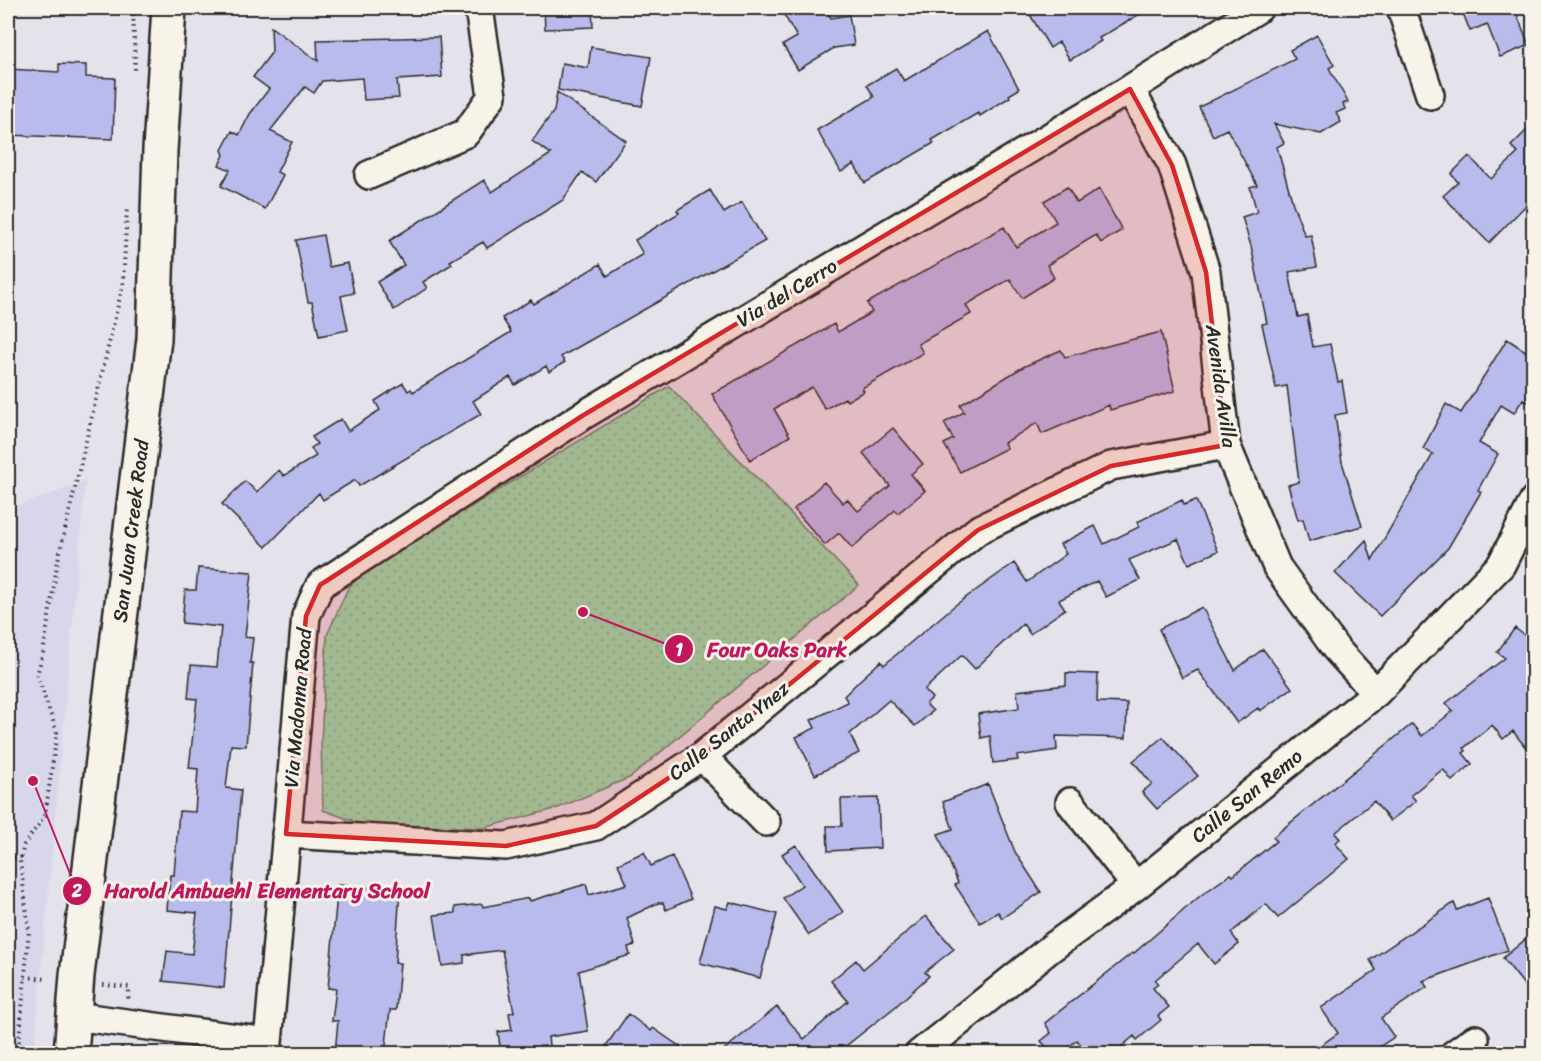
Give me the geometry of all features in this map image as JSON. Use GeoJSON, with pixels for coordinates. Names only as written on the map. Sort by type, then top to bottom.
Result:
{"type":"FeatureCollection","features":[{"type":"Feature","properties":{"kind":"street","name":"San Juan Creek Road"},"geometry":{"type":"LineString","coordinates":[[71,1053],[154,339],[160,150],[169,8]]}},
{"type":"Feature","properties":{"kind":"street"},"geometry":{"type":"LineString","coordinates":[[369,175],[466,133],[492,96],[479,8]]}},
{"type":"Feature","properties":{"kind":"street","name":"Via del Cerro"},"geometry":{"type":"LineString","coordinates":[[320,585],[582,416],[1130,89],[1259,8]]}},
{"type":"Feature","properties":{"kind":"street"},"geometry":{"type":"LineString","coordinates":[[1401,8],[1430,96]]}},
{"type":"Feature","properties":{"kind":"street","name":"Avenida Avilla"},"geometry":{"type":"LineString","coordinates":[[1130,89],[1172,165],[1206,272],[1226,446],[1277,567],[1336,649],[1376,693]]}},
{"type":"Feature","properties":{"kind":"street","name":"Calle Santa Ynez"},"geometry":{"type":"LineString","coordinates":[[286,834],[506,846],[596,826],[702,756],[978,530],[1111,466],[1226,446]]}},
{"type":"Feature","properties":{"kind":"street","name":"Calle San Remo"},"geometry":{"type":"LineString","coordinates":[[920,1053],[1051,948],[1136,886],[1376,693],[1501,565],[1533,500]]}},
{"type":"Feature","properties":{"kind":"street","name":"Via Madonna Road"},"geometry":{"type":"LineString","coordinates":[[267,1048],[306,616],[320,585]]}},
{"type":"Feature","properties":{"kind":"street"},"geometry":{"type":"LineString","coordinates":[[702,756],[766,822]]}},
{"type":"Feature","properties":{"kind":"street"},"geometry":{"type":"LineString","coordinates":[[1070,802],[1136,886]]}},
{"type":"Feature","properties":{"kind":"street"},"geometry":{"type":"LineString","coordinates":[[74,1016],[267,1048]]}},
{"type":"Feature","properties":{"kind":"path"},"geometry":{"type":"LineString","coordinates":[[133,8],[135,81]]}},
{"type":"Feature","properties":{"kind":"path"},"geometry":{"type":"LineString","coordinates":[[18,1053],[29,930],[28,908],[20,878],[21,857],[24,845],[45,815],[57,733],[37,675],[43,653],[58,560],[123,284],[128,205]]}},
{"type":"Feature","properties":{"kind":"path"},"geometry":{"type":"LineString","coordinates":[[8,859],[21,857]]}},
{"type":"Feature","properties":{"kind":"highlighted area"},"geometry":{"type":"Polygon","coordinates":[[[1130,89],[1172,165],[1206,272],[1226,445],[1111,466],[978,530],[702,756],[596,826],[506,846],[286,834],[306,616],[320,585],[582,416],[1130,89]]]}},
{"type":"Feature","properties":{"kind":"shaded area"},"geometry":{"type":"Polygon","coordinates":[[[85,482],[34,1053],[8,1053],[8,509],[85,482]]]}},
{"type":"Feature","properties":{"kind":"green space"},"geometry":{"type":"Polygon","coordinates":[[[669,386],[859,585],[631,777],[558,808],[484,828],[361,824],[323,810],[321,742],[327,635],[348,588],[367,570],[669,386]]]}},
{"type":"Feature","properties":{"kind":"building"},"geometry":{"type":"Polygon","coordinates":[[[544,8],[592,8],[593,27],[545,29],[544,8]]]}},
{"type":"Feature","properties":{"kind":"building"},"geometry":{"type":"Polygon","coordinates":[[[780,8],[825,8],[831,18],[849,15],[854,45],[834,48],[798,70],[783,45],[797,37],[780,8]]]}},
{"type":"Feature","properties":{"kind":"building"},"geometry":{"type":"Polygon","coordinates":[[[1026,8],[1150,8],[1099,38],[1101,41],[1070,60],[1059,42],[1050,48],[1026,8]]]}},
{"type":"Feature","properties":{"kind":"building"},"geometry":{"type":"Polygon","coordinates":[[[1461,8],[1526,8],[1516,12],[1529,45],[1500,57],[1487,24],[1470,31],[1461,8]]]}},
{"type":"Feature","properties":{"kind":"building"},"geometry":{"type":"Polygon","coordinates":[[[271,27],[318,61],[317,40],[439,37],[442,77],[397,80],[399,98],[364,100],[362,78],[322,81],[314,93],[305,87],[270,131],[292,142],[277,172],[283,175],[265,209],[221,186],[230,170],[219,165],[224,155],[222,150],[232,131],[239,135],[250,114],[269,89],[253,77],[272,52],[271,27]]]}},
{"type":"Feature","properties":{"kind":"building"},"geometry":{"type":"Polygon","coordinates":[[[988,31],[1019,89],[980,116],[978,113],[932,140],[934,143],[865,183],[854,164],[841,172],[817,130],[874,97],[867,85],[896,68],[904,81],[988,31]]]}},
{"type":"Feature","properties":{"kind":"building"},"geometry":{"type":"Polygon","coordinates":[[[1317,35],[1334,65],[1329,68],[1348,102],[1343,104],[1345,109],[1336,113],[1341,122],[1321,134],[1274,124],[1284,143],[1277,147],[1293,204],[1305,236],[1311,235],[1317,267],[1289,272],[1298,317],[1307,315],[1313,347],[1330,344],[1338,382],[1342,381],[1347,413],[1335,415],[1342,462],[1362,526],[1309,541],[1303,519],[1298,520],[1288,485],[1299,482],[1287,386],[1276,388],[1262,324],[1267,323],[1251,246],[1242,217],[1257,212],[1250,187],[1257,185],[1227,129],[1213,136],[1199,107],[1295,59],[1290,50],[1317,35]]]}},
{"type":"Feature","properties":{"kind":"building"},"geometry":{"type":"Polygon","coordinates":[[[591,47],[651,57],[642,106],[558,90],[562,63],[588,68],[591,47]]]}},
{"type":"Feature","properties":{"kind":"building"},"geometry":{"type":"Polygon","coordinates":[[[59,64],[86,65],[86,77],[115,78],[113,139],[8,135],[8,69],[59,72],[59,64]]]}},
{"type":"Feature","properties":{"kind":"building"},"geometry":{"type":"Polygon","coordinates":[[[557,92],[626,141],[596,182],[582,172],[563,200],[487,248],[483,242],[450,261],[452,264],[423,282],[427,288],[394,310],[377,282],[404,265],[389,241],[484,180],[492,192],[551,154],[532,141],[554,111],[557,92]]]}},
{"type":"Feature","properties":{"kind":"building"},"geometry":{"type":"Polygon","coordinates":[[[1533,124],[1533,198],[1489,243],[1443,196],[1458,182],[1451,174],[1469,156],[1491,179],[1518,153],[1511,146],[1533,124]]]}},
{"type":"Feature","properties":{"kind":"building"},"geometry":{"type":"Polygon","coordinates":[[[1067,187],[1077,203],[1099,189],[1122,230],[1101,243],[1096,235],[1047,265],[1054,278],[1022,298],[1010,279],[966,305],[971,314],[918,344],[923,353],[862,388],[864,391],[847,401],[845,398],[825,409],[812,387],[774,409],[790,436],[750,460],[712,394],[834,324],[838,332],[872,312],[867,303],[1004,227],[1016,247],[1056,222],[1044,201],[1067,187]]]}},
{"type":"Feature","properties":{"kind":"building"},"geometry":{"type":"Polygon","coordinates":[[[710,190],[724,213],[742,202],[765,241],[564,355],[561,357],[565,362],[549,372],[546,366],[515,385],[510,377],[473,401],[481,414],[359,486],[355,480],[323,500],[319,493],[266,547],[222,504],[245,481],[257,492],[279,470],[284,476],[316,456],[311,448],[317,444],[312,437],[341,419],[348,431],[380,410],[375,401],[403,383],[408,391],[411,389],[413,392],[511,332],[502,318],[531,300],[534,304],[600,264],[607,276],[643,254],[635,240],[679,213],[677,210],[710,190]]]}},
{"type":"Feature","properties":{"kind":"building"},"geometry":{"type":"Polygon","coordinates":[[[323,235],[329,267],[348,263],[354,293],[341,296],[348,330],[319,336],[312,302],[308,302],[296,240],[323,235]]]}},
{"type":"Feature","properties":{"kind":"building"},"geometry":{"type":"Polygon","coordinates":[[[1161,332],[1175,391],[1110,410],[1109,405],[1042,434],[1037,423],[1004,443],[1007,448],[960,472],[944,444],[953,439],[944,423],[964,412],[960,405],[1023,367],[1061,350],[1065,357],[1161,332]]]}},
{"type":"Feature","properties":{"kind":"building"},"geometry":{"type":"Polygon","coordinates":[[[1507,339],[1533,356],[1533,405],[1523,399],[1514,413],[1501,405],[1479,443],[1498,454],[1478,490],[1481,492],[1448,548],[1380,616],[1335,573],[1366,540],[1372,560],[1433,454],[1423,449],[1446,404],[1461,413],[1507,339]]]}},
{"type":"Feature","properties":{"kind":"building"},"geometry":{"type":"Polygon","coordinates":[[[893,428],[923,464],[911,474],[925,491],[898,513],[895,510],[852,548],[839,533],[825,545],[794,509],[824,482],[843,503],[847,499],[858,511],[890,486],[863,453],[893,428]]]}},
{"type":"Feature","properties":{"kind":"building"},"geometry":{"type":"Polygon","coordinates":[[[1182,500],[1184,505],[1196,500],[1218,551],[1189,564],[1178,539],[1129,560],[1140,580],[1106,597],[1097,581],[1059,600],[1065,609],[1030,634],[1023,624],[975,669],[962,655],[924,690],[932,698],[926,704],[933,711],[915,726],[889,700],[850,734],[859,753],[815,775],[796,737],[815,728],[811,720],[848,702],[844,696],[860,680],[881,661],[884,665],[954,606],[1014,563],[1027,582],[1066,554],[1060,544],[1095,526],[1104,544],[1139,527],[1137,522],[1182,500]]]}},
{"type":"Feature","properties":{"kind":"building"},"geometry":{"type":"Polygon","coordinates":[[[198,568],[252,572],[245,637],[253,638],[246,746],[231,745],[226,788],[241,790],[224,988],[163,981],[167,951],[192,954],[197,913],[167,910],[170,875],[174,875],[179,811],[195,812],[198,769],[189,768],[197,699],[188,698],[191,665],[217,667],[221,627],[182,623],[185,590],[196,590],[198,568]]]}},
{"type":"Feature","properties":{"kind":"building"},"geometry":{"type":"Polygon","coordinates":[[[1202,607],[1235,670],[1263,649],[1292,688],[1260,711],[1258,708],[1237,723],[1198,670],[1182,678],[1159,629],[1202,607]]]}},
{"type":"Feature","properties":{"kind":"building"},"geometry":{"type":"Polygon","coordinates":[[[1515,628],[1533,642],[1533,757],[1513,731],[1503,739],[1492,725],[1464,748],[1466,751],[1463,753],[1472,764],[1452,781],[1443,769],[1411,795],[1416,801],[1390,821],[1374,801],[1335,833],[1340,839],[1335,843],[1349,859],[1278,918],[1266,904],[1231,933],[1239,944],[1214,964],[1198,944],[1155,980],[1158,984],[1153,988],[1169,1007],[1158,1016],[1161,1020],[1137,1040],[1134,1036],[1114,1053],[1088,1053],[1077,1040],[1061,1053],[1052,1053],[1041,1041],[1051,1033],[1045,1023],[1133,954],[1200,896],[1231,874],[1233,876],[1276,841],[1273,837],[1412,724],[1422,736],[1453,711],[1446,703],[1505,658],[1497,652],[1515,628]]]}},
{"type":"Feature","properties":{"kind":"building"},"geometry":{"type":"Polygon","coordinates":[[[1066,673],[1098,674],[1097,702],[1127,703],[1126,738],[1056,736],[1057,750],[1017,756],[1018,760],[993,763],[990,736],[981,738],[978,714],[1019,708],[1017,691],[1066,685],[1066,673]]]}},
{"type":"Feature","properties":{"kind":"building"},"geometry":{"type":"Polygon","coordinates":[[[1163,737],[1198,776],[1157,809],[1142,792],[1152,784],[1133,761],[1163,737]]]}},
{"type":"Feature","properties":{"kind":"building"},"geometry":{"type":"Polygon","coordinates":[[[988,784],[1015,852],[1041,892],[1002,918],[998,912],[980,923],[955,885],[958,883],[938,834],[953,829],[943,802],[988,784]]]}},
{"type":"Feature","properties":{"kind":"building"},"geometry":{"type":"Polygon","coordinates":[[[878,798],[880,848],[828,851],[827,826],[842,826],[841,799],[878,798]]]}},
{"type":"Feature","properties":{"kind":"building"},"geometry":{"type":"Polygon","coordinates":[[[796,845],[843,912],[809,935],[783,898],[802,885],[782,854],[796,845]]]}},
{"type":"Feature","properties":{"kind":"building"},"geometry":{"type":"Polygon","coordinates":[[[644,852],[651,866],[672,856],[691,899],[666,910],[663,903],[658,903],[627,918],[635,945],[628,947],[630,955],[579,971],[588,1031],[548,1037],[550,1053],[501,1053],[498,1032],[512,1030],[509,1013],[514,1012],[502,950],[464,955],[464,963],[442,966],[434,915],[455,913],[455,907],[482,904],[483,907],[529,898],[530,901],[586,884],[589,895],[627,884],[618,864],[644,852]]]}},
{"type":"Feature","properties":{"kind":"building"},"geometry":{"type":"Polygon","coordinates":[[[338,885],[400,890],[395,963],[400,963],[396,1010],[390,1010],[385,1053],[335,1053],[338,1021],[332,1021],[336,989],[328,988],[338,885]]]}},
{"type":"Feature","properties":{"kind":"building"},"geometry":{"type":"Polygon","coordinates":[[[1488,898],[1508,950],[1423,981],[1427,987],[1381,1018],[1394,1037],[1370,1053],[1310,1053],[1338,1033],[1321,1008],[1376,970],[1370,960],[1454,903],[1457,910],[1488,898]]]}},
{"type":"Feature","properties":{"kind":"building"},"geometry":{"type":"Polygon","coordinates":[[[730,902],[777,914],[760,978],[700,963],[715,906],[727,909],[730,902]]]}},
{"type":"Feature","properties":{"kind":"building"},"geometry":{"type":"Polygon","coordinates":[[[926,916],[954,949],[925,972],[929,976],[895,1007],[837,1053],[720,1053],[777,1007],[804,1039],[848,1001],[831,981],[856,960],[863,969],[926,916]]]}},
{"type":"Feature","properties":{"kind":"building"},"geometry":{"type":"Polygon","coordinates":[[[1533,933],[1533,996],[1503,958],[1533,933]]]}},
{"type":"Feature","properties":{"kind":"building"},"geometry":{"type":"Polygon","coordinates":[[[628,1014],[651,1031],[653,1028],[689,1053],[617,1053],[606,1046],[628,1014]]]}},
{"type":"Feature","properties":{"kind":"place","name":"Four Oaks Park"},"geometry":{"type":"Point","coordinates":[583,612]}},
{"type":"Feature","properties":{"kind":"place","name":"Harold Ambuehl Elementary School"},"geometry":{"type":"Point","coordinates":[33,781]}}]}
